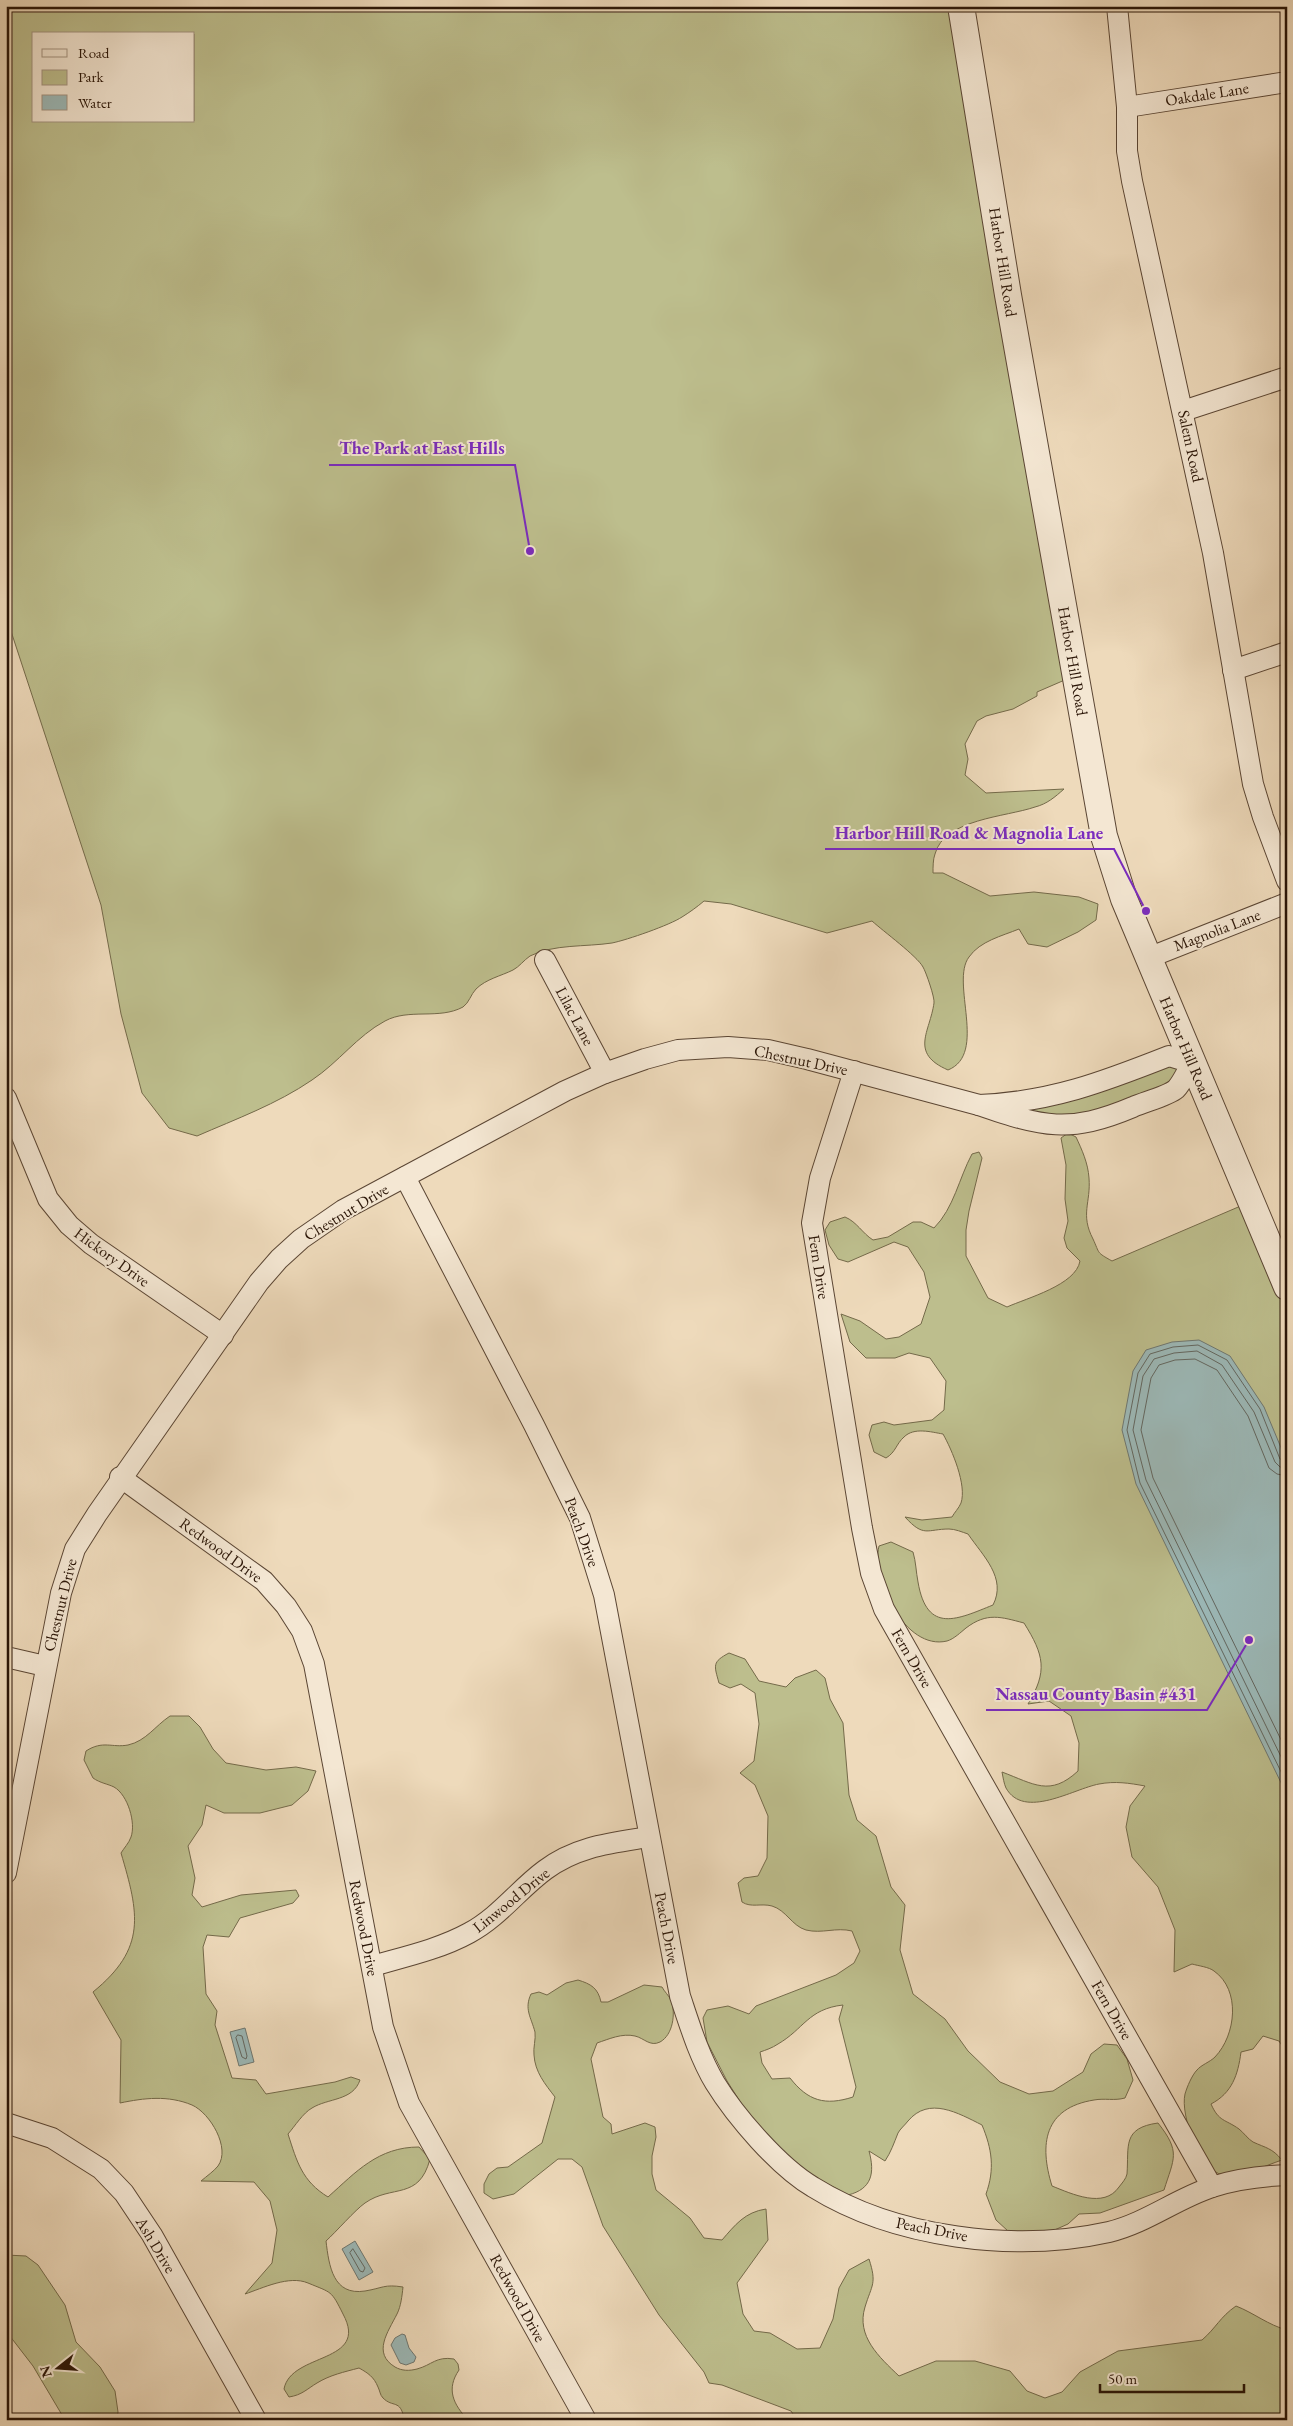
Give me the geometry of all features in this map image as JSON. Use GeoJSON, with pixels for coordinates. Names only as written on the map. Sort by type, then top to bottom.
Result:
{"type":"FeatureCollection","features":[{"type":"Feature","properties":{"kind":"street","name":"Harbor Hill Road"},"geometry":{"type":"LineString","coordinates":[[961,6],[1008,295],[1098,807],[1116,878],[1287,1287]]}},
{"type":"Feature","properties":{"kind":"street","name":"Salem Road"},"geometry":{"type":"LineString","coordinates":[[1117,6],[1127,107],[1127,151],[1132,181],[1214,553],[1257,799],[1272,845],[1287,881]]}},
{"type":"Feature","properties":{"kind":"street","name":"Oakdale Lane"},"geometry":{"type":"LineString","coordinates":[[1127,107],[1287,82]]}},
{"type":"Feature","properties":{"kind":"street"},"geometry":{"type":"LineString","coordinates":[[1183,411],[1287,377]]}},
{"type":"Feature","properties":{"kind":"street"},"geometry":{"type":"LineString","coordinates":[[1233,670],[1287,652]]}},
{"type":"Feature","properties":{"kind":"street","name":"Magnolia Lane"},"geometry":{"type":"LineString","coordinates":[[1148,958],[1287,903]]}},
{"type":"Feature","properties":{"kind":"street","name":"Lilac Lane"},"geometry":{"type":"LineString","coordinates":[[545,960],[605,1073]]}},
{"type":"Feature","properties":{"kind":"street","name":"Chestnut Drive"},"geometry":{"type":"LineString","coordinates":[[6,1873],[45,1666],[61,1593],[71,1559],[87,1528],[120,1477],[259,1282],[301,1239],[343,1210],[566,1091],[605,1073],[644,1059],[678,1050],[703,1047],[768,1050],[854,1071],[1037,1123],[1068,1126],[1090,1122],[1175,1089],[1192,1063],[1169,1056],[1071,1092],[1037,1100],[979,1105]]}},
{"type":"Feature","properties":{"kind":"street","name":"Fern Drive"},"geometry":{"type":"LineString","coordinates":[[854,1071],[820,1178],[812,1223],[862,1528],[871,1572],[884,1609],[1212,2187]]}},
{"type":"Feature","properties":{"kind":"street","name":"Hickory Drive"},"geometry":{"type":"LineString","coordinates":[[6,1098],[48,1199],[69,1226],[91,1244],[223,1335]]}},
{"type":"Feature","properties":{"kind":"street","name":"Peach Drive"},"geometry":{"type":"LineString","coordinates":[[405,1177],[534,1425],[580,1518],[604,1595],[680,1996],[701,2056],[715,2083],[741,2119],[773,2154],[811,2187],[852,2208],[906,2227],[953,2237],[1067,2239],[1108,2232],[1151,2217],[1212,2187],[1237,2181],[1287,2175]]}},
{"type":"Feature","properties":{"kind":"street","name":"Redwood Drive"},"geometry":{"type":"LineString","coordinates":[[120,1477],[264,1581],[286,1606],[302,1631],[314,1664],[383,2027],[410,2103],[586,2420]]}},
{"type":"Feature","properties":{"kind":"street"},"geometry":{"type":"LineString","coordinates":[[6,1657],[45,1666]]}},
{"type":"Feature","properties":{"kind":"street","name":"Linwood Drive"},"geometry":{"type":"LineString","coordinates":[[372,1966],[447,1944],[470,1933],[490,1919],[546,1869],[587,1847],[649,1837]]}},
{"type":"Feature","properties":{"kind":"street","name":"Ash Drive"},"geometry":{"type":"LineString","coordinates":[[6,2123],[52,2138],[101,2168],[124,2193],[152,2235],[256,2420]]}},
{"type":"Feature","properties":{"kind":"green space"},"geometry":{"type":"Polygon","coordinates":[[[6,6],[961,6],[1074,676],[1037,692],[1037,696],[1013,709],[986,716],[977,721],[965,744],[968,759],[965,775],[986,793],[1064,789],[1051,800],[1039,806],[978,821],[950,833],[941,842],[935,854],[933,873],[943,873],[990,896],[1034,892],[1079,897],[1098,904],[1096,920],[1078,932],[1047,947],[1028,944],[1019,929],[992,940],[974,951],[964,968],[963,983],[967,1034],[965,1049],[960,1062],[948,1070],[936,1063],[925,1049],[926,1032],[934,1000],[923,967],[907,950],[872,921],[827,933],[731,904],[704,901],[676,920],[628,939],[612,943],[549,949],[539,952],[530,956],[515,969],[480,986],[474,991],[463,1007],[454,1011],[404,1015],[385,1021],[366,1034],[322,1073],[299,1089],[256,1111],[197,1136],[169,1128],[142,1093],[121,1014],[101,905],[6,616],[6,6]]]}},
{"type":"Feature","properties":{"kind":"green space"},"geometry":{"type":"Polygon","coordinates":[[[1169,1056],[1192,1063],[1175,1089],[1068,1126],[1009,1104],[1169,1056]]]}},
{"type":"Feature","properties":{"kind":"green space"},"geometry":{"type":"Polygon","coordinates":[[[1068,1133],[1076,1137],[1086,1162],[1089,1187],[1087,1222],[1098,1250],[1103,1256],[1112,1261],[1250,1202],[1287,1286],[1287,2053],[1279,2041],[1263,2036],[1253,2049],[1241,2052],[1233,2083],[1218,2100],[1211,2104],[1223,2120],[1239,2129],[1253,2142],[1272,2151],[1282,2160],[1238,2174],[1223,2175],[1207,2164],[1189,2128],[1184,2103],[1188,2085],[1195,2072],[1215,2057],[1222,2048],[1231,2025],[1232,2001],[1223,1979],[1212,1970],[1192,1964],[1174,1972],[1175,1930],[1158,1887],[1132,1857],[1126,1827],[1130,1806],[1145,1786],[1105,1783],[1050,1800],[1036,1802],[1024,1802],[1014,1797],[1006,1788],[1002,1772],[1033,1784],[1050,1786],[1059,1784],[1078,1771],[1079,1743],[1071,1716],[1049,1701],[1028,1704],[1039,1682],[1041,1672],[1039,1654],[1031,1634],[1024,1623],[994,1617],[974,1623],[950,1640],[932,1641],[918,1635],[905,1624],[894,1610],[880,1576],[879,1546],[891,1542],[913,1552],[922,1599],[929,1610],[936,1616],[946,1619],[968,1615],[993,1605],[997,1595],[995,1576],[986,1559],[968,1534],[951,1529],[921,1530],[911,1524],[905,1517],[922,1520],[952,1517],[961,1503],[962,1487],[960,1477],[943,1434],[918,1431],[908,1434],[886,1458],[874,1452],[869,1435],[872,1425],[884,1422],[894,1425],[932,1420],[944,1410],[946,1381],[930,1358],[909,1353],[895,1358],[866,1358],[850,1342],[841,1314],[860,1321],[886,1339],[899,1337],[921,1324],[930,1297],[924,1272],[908,1247],[894,1242],[848,1262],[838,1259],[829,1245],[825,1230],[830,1222],[845,1217],[873,1240],[888,1237],[913,1222],[921,1222],[934,1228],[947,1211],[972,1154],[979,1152],[982,1158],[969,1211],[966,1230],[966,1256],[988,1298],[1007,1307],[1038,1295],[1050,1290],[1070,1277],[1077,1269],[1080,1261],[1067,1248],[1064,1238],[1068,1221],[1065,1199],[1066,1165],[1061,1138],[1068,1133]]]}},
{"type":"Feature","properties":{"kind":"green space"},"geometry":{"type":"Polygon","coordinates":[[[729,1653],[745,1659],[759,1681],[786,1687],[795,1678],[816,1670],[825,1678],[830,1699],[843,1723],[849,1795],[857,1820],[876,1836],[891,1887],[905,1905],[900,1950],[913,1994],[945,2019],[968,2051],[1000,2082],[1029,2094],[1053,2091],[1083,2072],[1091,2054],[1104,2044],[1117,2045],[1127,2059],[1133,2080],[1125,2098],[1098,2099],[1077,2104],[1055,2120],[1049,2130],[1046,2142],[1046,2156],[1052,2186],[1087,2198],[1105,2197],[1113,2194],[1127,2174],[1128,2147],[1133,2134],[1146,2125],[1158,2123],[1173,2149],[1173,2162],[1164,2190],[1100,2213],[1079,2214],[1068,2224],[1050,2232],[1008,2231],[996,2220],[986,2194],[991,2176],[991,2159],[982,2125],[954,2112],[934,2108],[925,2109],[916,2114],[899,2132],[885,2161],[869,2151],[872,2166],[870,2179],[862,2189],[848,2195],[811,2175],[758,2130],[727,2081],[707,2042],[703,2018],[707,2010],[728,2006],[749,2014],[756,2006],[836,1975],[854,1963],[860,1951],[852,1931],[806,1930],[777,1908],[768,1905],[749,1905],[742,1902],[738,1883],[744,1878],[758,1876],[767,1858],[768,1816],[755,1785],[740,1773],[754,1761],[759,1724],[755,1693],[741,1684],[730,1688],[719,1683],[715,1668],[717,1662],[729,1653]],[[843,2005],[831,2007],[814,2015],[774,2047],[760,2052],[762,2063],[772,2079],[790,2078],[804,2092],[818,2100],[834,2101],[853,2097],[856,2087],[839,2019],[843,2005]]]}},
{"type":"Feature","properties":{"kind":"green space"},"geometry":{"type":"Polygon","coordinates":[[[170,1716],[189,1716],[200,1727],[213,1749],[226,1763],[266,1770],[296,1767],[316,1771],[308,1791],[292,1805],[260,1813],[224,1813],[206,1805],[202,1825],[188,1846],[195,1878],[192,1895],[202,1907],[241,1895],[296,1890],[299,1896],[293,1903],[240,1918],[229,1937],[207,1935],[203,1947],[206,1994],[217,2011],[215,2025],[232,2078],[256,2080],[266,2094],[335,2082],[351,2077],[360,2080],[352,2092],[309,2110],[288,2134],[302,2170],[319,2191],[328,2197],[358,2170],[391,2151],[419,2147],[430,2159],[419,2181],[412,2186],[404,2190],[375,2197],[361,2206],[326,2241],[327,2251],[335,2277],[339,2284],[346,2289],[365,2291],[387,2286],[403,2287],[398,2311],[384,2342],[384,2355],[395,2367],[406,2370],[417,2369],[438,2360],[454,2359],[458,2364],[459,2370],[453,2384],[453,2396],[458,2408],[468,2420],[402,2420],[404,2418],[400,2408],[383,2398],[373,2378],[359,2368],[327,2378],[301,2393],[289,2397],[284,2389],[290,2377],[300,2369],[338,2350],[346,2342],[349,2330],[336,2300],[326,2291],[308,2283],[293,2280],[276,2283],[245,2294],[272,2263],[277,2230],[270,2201],[254,2182],[201,2181],[218,2166],[222,2150],[217,2132],[212,2123],[199,2109],[183,2102],[165,2099],[147,2099],[120,2103],[121,2040],[93,1992],[123,1960],[130,1945],[134,1929],[132,1894],[121,1853],[131,1837],[132,1817],[127,1803],[119,1791],[93,1778],[84,1760],[86,1751],[97,1746],[122,1746],[140,1740],[170,1716]]]}},
{"type":"Feature","properties":{"kind":"green space"},"geometry":{"type":"Polygon","coordinates":[[[578,1980],[593,1987],[598,1993],[601,2002],[608,2002],[644,1985],[662,1987],[671,2000],[673,2017],[671,2029],[660,2042],[647,2042],[635,2036],[625,2035],[597,2043],[591,2059],[603,2117],[611,2124],[612,2134],[645,2123],[655,2127],[656,2137],[652,2156],[652,2174],[656,2190],[690,2218],[704,2238],[722,2240],[746,2216],[766,2209],[768,2240],[737,2283],[743,2314],[754,2331],[770,2333],[797,2349],[820,2348],[833,2319],[839,2288],[849,2270],[869,2259],[873,2279],[865,2307],[864,2327],[871,2345],[899,2376],[936,2361],[975,2361],[1010,2371],[1027,2391],[1045,2398],[1062,2392],[1080,2372],[1118,2351],[1202,2340],[1236,2306],[1287,2330],[1287,2420],[797,2420],[791,2411],[722,2385],[709,2383],[704,2372],[659,2315],[603,2226],[582,2167],[572,2159],[558,2159],[514,2194],[493,2199],[484,2193],[484,2184],[489,2174],[497,2168],[508,2167],[542,2143],[555,2097],[541,2078],[536,2067],[534,2052],[535,2032],[528,2009],[531,1994],[539,1992],[547,1995],[566,1983],[578,1980]]]}},
{"type":"Feature","properties":{"kind":"green space"},"geometry":{"type":"Polygon","coordinates":[[[6,2255],[26,2256],[38,2265],[65,2305],[76,2342],[100,2367],[115,2391],[118,2412],[117,2420],[65,2420],[33,2366],[6,2331],[6,2255]]]}},
{"type":"Feature","properties":{"kind":"water"},"geometry":{"type":"Polygon","coordinates":[[[1199,1340],[1230,1356],[1264,1407],[1287,1462],[1287,1795],[1136,1484],[1122,1430],[1133,1371],[1146,1350],[1172,1342],[1199,1340]]]}},
{"type":"Feature","properties":{"kind":"water"},"geometry":{"type":"Polygon","coordinates":[[[245,2028],[254,2062],[239,2066],[230,2032],[245,2028]]]}},
{"type":"Feature","properties":{"kind":"water"},"geometry":{"type":"Polygon","coordinates":[[[355,2241],[373,2272],[359,2280],[342,2249],[355,2241]]]}},
{"type":"Feature","properties":{"kind":"water"},"geometry":{"type":"Polygon","coordinates":[[[402,2334],[405,2335],[409,2348],[416,2357],[414,2362],[406,2365],[400,2363],[391,2345],[395,2338],[402,2334]]]}},
{"type":"Feature","properties":{"kind":"place","name":"The Park at East Hills"},"geometry":{"type":"Point","coordinates":[530,551]}},
{"type":"Feature","properties":{"kind":"place","name":"Harbor Hill Road & Magnolia Lane"},"geometry":{"type":"Point","coordinates":[1146,911]}},
{"type":"Feature","properties":{"kind":"place","name":"Nassau County Basin #431"},"geometry":{"type":"Point","coordinates":[1249,1640]}}]}
